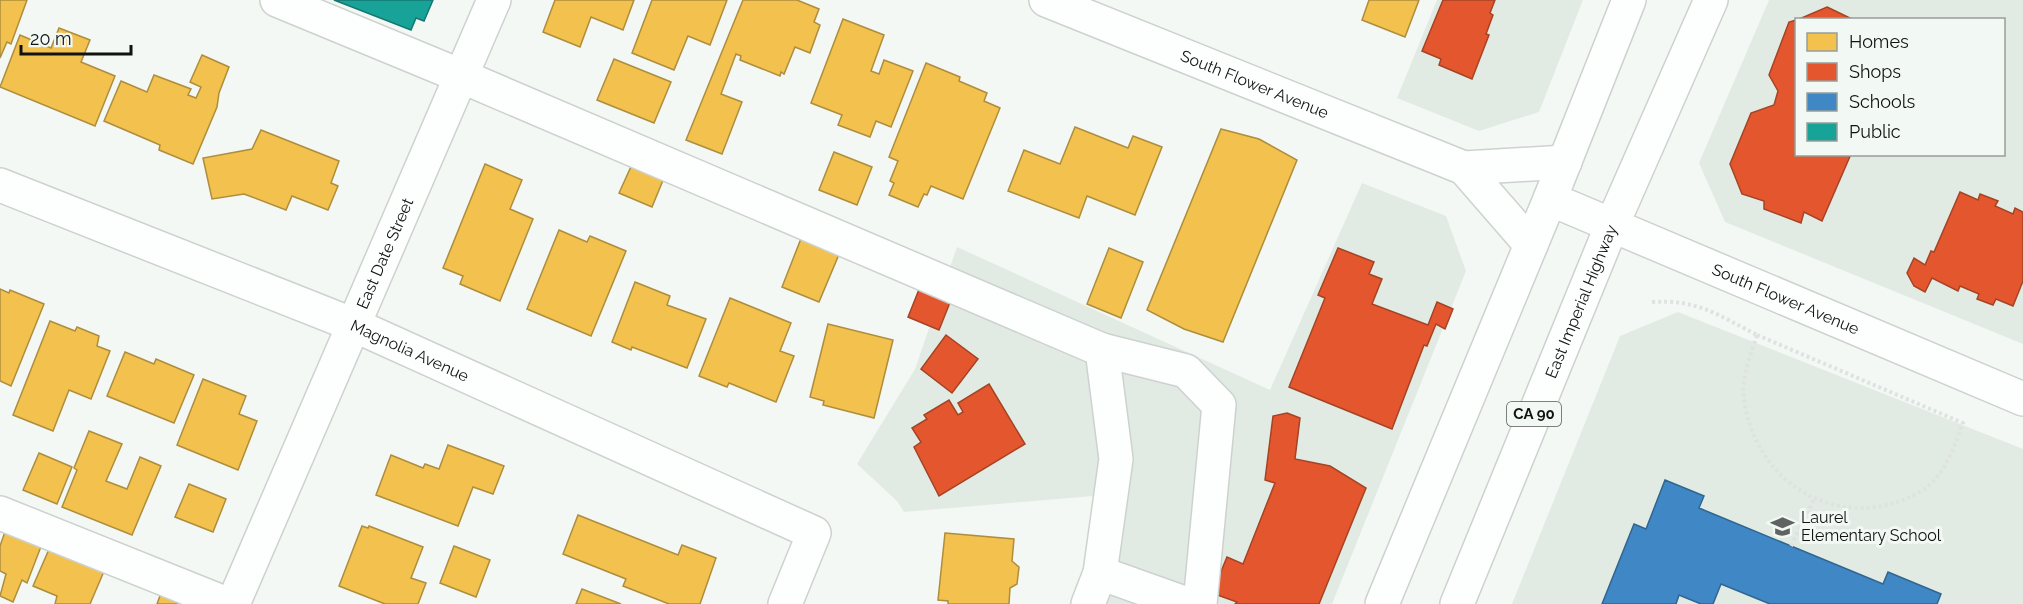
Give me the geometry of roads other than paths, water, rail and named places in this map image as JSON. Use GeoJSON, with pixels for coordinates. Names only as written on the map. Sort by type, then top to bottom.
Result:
{"type":"FeatureCollection","features":[{"type":"Feature","properties":{"kind":"street"},"geometry":{"type":"LineString","coordinates":[[277,0],[462,76],[1102,350],[1186,371],[1219,405],[1200,604]]}},
{"type":"Feature","properties":{"kind":"street","name":"East Date Street"},"geometry":{"type":"LineString","coordinates":[[233,604],[494,0]]}},
{"type":"Feature","properties":{"kind":"street","name":"South Flower Avenue"},"geometry":{"type":"LineString","coordinates":[[1046,0],[1464,168],[1565,162]]}},
{"type":"Feature","properties":{"kind":"street"},"geometry":{"type":"LineString","coordinates":[[1382,604],[1550,199],[1629,0]]}},
{"type":"Feature","properties":{"kind":"street","name":"East Imperial Highway"},"geometry":{"type":"LineString","coordinates":[[1457,604],[1612,225],[1712,0]]}},
{"type":"Feature","properties":{"kind":"street","name":"South Flower Avenue"},"geometry":{"type":"LineString","coordinates":[[1464,168],[1531,245]]}},
{"type":"Feature","properties":{"kind":"street","name":"Magnolia Avenue"},"geometry":{"type":"LineString","coordinates":[[0,185],[354,325],[814,533],[785,604]]}},
{"type":"Feature","properties":{"kind":"street","name":"South Flower Avenue"},"geometry":{"type":"LineString","coordinates":[[1550,199],[2023,399]]}},
{"type":"Feature","properties":{"kind":"street"},"geometry":{"type":"LineString","coordinates":[[1088,604],[1100,573],[1116,459],[1102,350]]}},
{"type":"Feature","properties":{"kind":"street"},"geometry":{"type":"LineString","coordinates":[[0,513],[227,604]]}},
{"type":"Feature","properties":{"kind":"street"},"geometry":{"type":"LineString","coordinates":[[1100,573],[1186,604]]}},
{"type":"Feature","properties":{"kind":"place","name":"Laurel Elementary School"},"geometry":{"type":"Point","coordinates":[1783,526]}}]}
